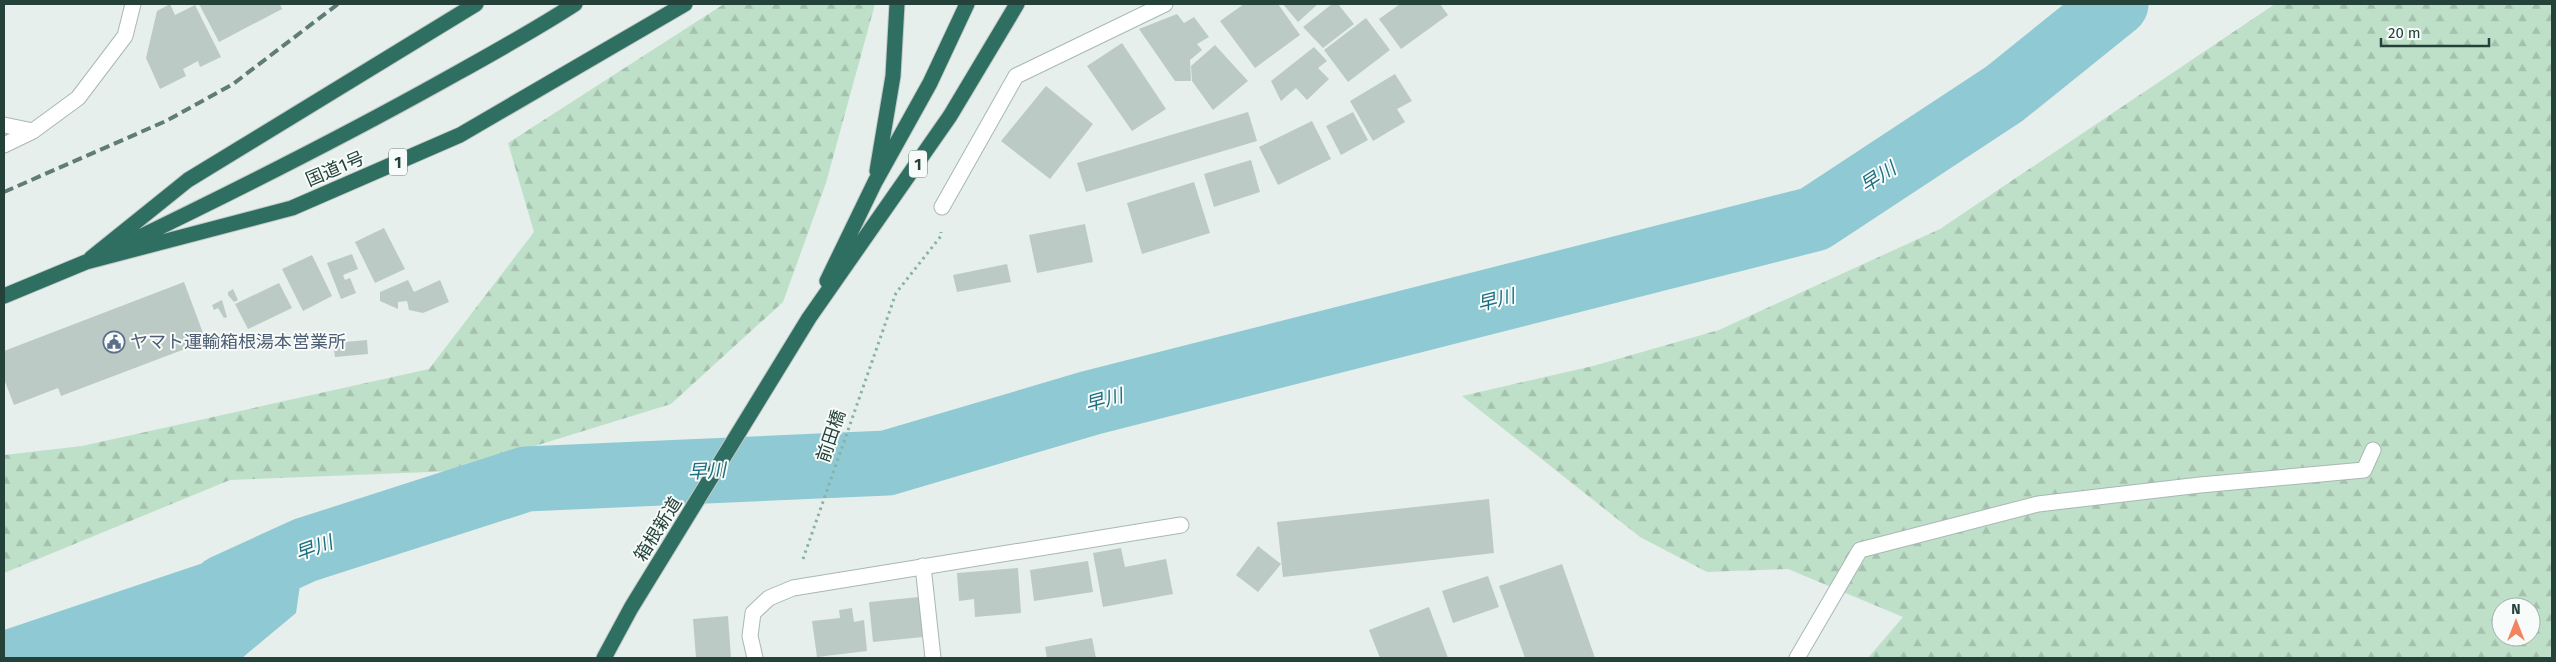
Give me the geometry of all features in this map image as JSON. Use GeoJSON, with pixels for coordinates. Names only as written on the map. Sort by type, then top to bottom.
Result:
{"type":"FeatureCollection","features":[{"type":"Feature","properties":{"kind":"highway","name":"国道1号"},"geometry":{"type":"LineString","coordinates":[[86,262],[188,180],[476,4]]}},
{"type":"Feature","properties":{"kind":"highway","name":"1"},"geometry":{"type":"LineString","coordinates":[[86,262],[264,176],[383,115],[539,27],[575,4]]}},
{"type":"Feature","properties":{"kind":"highway","name":"国道1号"},"geometry":{"type":"LineString","coordinates":[[4,296],[86,262],[292,208],[460,135],[685,4]]}},
{"type":"Feature","properties":{"kind":"highway","name":"1"},"geometry":{"type":"LineString","coordinates":[[875,182],[893,76],[897,4]]}},
{"type":"Feature","properties":{"kind":"highway","name":"1"},"geometry":{"type":"LineString","coordinates":[[955,28],[961,4]]}},
{"type":"Feature","properties":{"kind":"highway","name":"1"},"geometry":{"type":"LineString","coordinates":[[809,318],[875,182],[930,83],[967,4]]}},
{"type":"Feature","properties":{"kind":"highway","name":"1"},"geometry":{"type":"LineString","coordinates":[[809,318],[950,116],[1017,4]]}},
{"type":"Feature","properties":{"kind":"highway","name":"箱根新道"},"geometry":{"type":"LineString","coordinates":[[604,658],[631,608],[809,318]]}},
{"type":"Feature","properties":{"kind":"street"},"geometry":{"type":"LineString","coordinates":[[4,145],[33,131],[78,98],[126,36],[133,4]]}},
{"type":"Feature","properties":{"kind":"street"},"geometry":{"type":"LineString","coordinates":[[942,207],[1016,76],[1165,4]]}},
{"type":"Feature","properties":{"kind":"street"},"geometry":{"type":"LineString","coordinates":[[4,125],[33,131]]}},
{"type":"Feature","properties":{"kind":"street"},"geometry":{"type":"LineString","coordinates":[[1797,658],[1860,550],[2038,504],[2200,485],[2364,470],[2373,450]]}},
{"type":"Feature","properties":{"kind":"street"},"geometry":{"type":"LineString","coordinates":[[755,658],[750,636],[753,613],[769,598],[792,588],[1181,525]]}},
{"type":"Feature","properties":{"kind":"street"},"geometry":{"type":"LineString","coordinates":[[924,566],[933,658]]}},
{"type":"Feature","properties":{"kind":"path","name":"前田橋"},"geometry":{"type":"LineString","coordinates":[[792,588],[896,293],[941,236],[942,207]]}},
{"type":"Feature","properties":{"kind":"green space"},"geometry":{"type":"Polygon","coordinates":[[[724,4],[875,4],[826,183],[783,302],[671,404],[454,471],[230,480],[4,573],[4,455],[82,446],[429,369],[534,232],[508,143],[724,4]]]}},
{"type":"Feature","properties":{"kind":"green space"},"geometry":{"type":"Polygon","coordinates":[[[2275,4],[2552,4],[2552,658],[1868,658],[1903,617],[1788,569],[1707,572],[1640,537],[1462,396],[1593,366],[1719,330],[1940,229],[2275,4]]]}},
{"type":"Feature","properties":{"kind":"water"},"geometry":{"type":"Polygon","coordinates":[[[257,545],[305,550],[296,613],[242,658],[4,658],[4,630],[257,545]]]}},
{"type":"Feature","properties":{"kind":"building"},"geometry":{"type":"Polygon","coordinates":[[[170,4],[175,15],[195,5],[221,57],[200,67],[198,61],[183,69],[186,76],[160,89],[146,58],[157,11],[170,4]]]}},
{"type":"Feature","properties":{"kind":"building"},"geometry":{"type":"Polygon","coordinates":[[[199,4],[280,4],[282,9],[219,42],[199,4]]]}},
{"type":"Feature","properties":{"kind":"building"},"geometry":{"type":"Polygon","coordinates":[[[1244,4],[1278,4],[1300,35],[1255,68],[1220,21],[1244,4]]]}},
{"type":"Feature","properties":{"kind":"building"},"geometry":{"type":"Polygon","coordinates":[[[1283,4],[1318,4],[1298,22],[1283,4]]]}},
{"type":"Feature","properties":{"kind":"building"},"geometry":{"type":"Polygon","coordinates":[[[1332,4],[1338,4],[1354,24],[1323,48],[1303,27],[1332,4]]]}},
{"type":"Feature","properties":{"kind":"building"},"geometry":{"type":"Polygon","coordinates":[[[1400,4],[1440,4],[1448,15],[1401,49],[1379,19],[1400,4]]]}},
{"type":"Feature","properties":{"kind":"building"},"geometry":{"type":"Polygon","coordinates":[[[1177,14],[1184,23],[1194,17],[1209,37],[1197,44],[1202,50],[1190,60],[1191,81],[1175,81],[1139,29],[1177,14]]]}},
{"type":"Feature","properties":{"kind":"building"},"geometry":{"type":"Polygon","coordinates":[[[1366,18],[1390,50],[1348,82],[1324,50],[1366,18]]]}},
{"type":"Feature","properties":{"kind":"building"},"geometry":{"type":"Polygon","coordinates":[[[1122,43],[1166,109],[1132,131],[1087,66],[1122,43]]]}},
{"type":"Feature","properties":{"kind":"building"},"geometry":{"type":"Polygon","coordinates":[[[1215,45],[1248,81],[1213,110],[1192,81],[1191,66],[1215,45]]]}},
{"type":"Feature","properties":{"kind":"building"},"geometry":{"type":"Polygon","coordinates":[[[1314,47],[1327,61],[1318,68],[1329,79],[1307,100],[1296,88],[1281,101],[1271,81],[1314,47]]]}},
{"type":"Feature","properties":{"kind":"building"},"geometry":{"type":"Polygon","coordinates":[[[1395,74],[1412,101],[1397,109],[1405,122],[1373,141],[1350,101],[1395,74]]]}},
{"type":"Feature","properties":{"kind":"building"},"geometry":{"type":"Polygon","coordinates":[[[1046,86],[1093,124],[1050,179],[1001,141],[1046,86]]]}},
{"type":"Feature","properties":{"kind":"building"},"geometry":{"type":"Polygon","coordinates":[[[1248,112],[1257,141],[1086,192],[1077,163],[1248,112]]]}},
{"type":"Feature","properties":{"kind":"building"},"geometry":{"type":"Polygon","coordinates":[[[1353,112],[1368,140],[1341,155],[1326,126],[1353,112]]]}},
{"type":"Feature","properties":{"kind":"building"},"geometry":{"type":"Polygon","coordinates":[[[1312,121],[1331,159],[1278,185],[1259,147],[1312,121]]]}},
{"type":"Feature","properties":{"kind":"building"},"geometry":{"type":"Polygon","coordinates":[[[1251,160],[1260,192],[1214,207],[1204,174],[1251,160]]]}},
{"type":"Feature","properties":{"kind":"building"},"geometry":{"type":"Polygon","coordinates":[[[1194,182],[1210,233],[1142,254],[1127,203],[1194,182]]]}},
{"type":"Feature","properties":{"kind":"building"},"geometry":{"type":"Polygon","coordinates":[[[1085,224],[1093,262],[1037,273],[1029,235],[1085,224]]]}},
{"type":"Feature","properties":{"kind":"building"},"geometry":{"type":"Polygon","coordinates":[[[384,228],[405,269],[375,283],[355,242],[384,228]]]}},
{"type":"Feature","properties":{"kind":"building"},"geometry":{"type":"Polygon","coordinates":[[[352,254],[358,269],[343,275],[345,280],[350,278],[356,293],[341,299],[327,263],[352,254]]]}},
{"type":"Feature","properties":{"kind":"building"},"geometry":{"type":"Polygon","coordinates":[[[312,255],[332,296],[303,311],[282,269],[312,255]]]}},
{"type":"Feature","properties":{"kind":"building"},"geometry":{"type":"Polygon","coordinates":[[[1007,264],[1011,282],[957,292],[953,275],[1007,264]]]}},
{"type":"Feature","properties":{"kind":"building"},"geometry":{"type":"Polygon","coordinates":[[[408,280],[414,292],[440,280],[449,302],[423,313],[409,310],[407,301],[398,302],[398,309],[380,301],[380,292],[408,280]]]}},
{"type":"Feature","properties":{"kind":"building","name":"ヤマト運輸箱根湯本営業所"},"geometry":{"type":"Polygon","coordinates":[[[184,282],[206,341],[61,396],[58,388],[14,405],[4,379],[4,351],[184,282]]]}},
{"type":"Feature","properties":{"kind":"building"},"geometry":{"type":"Polygon","coordinates":[[[279,283],[292,308],[248,329],[235,304],[279,283]]]}},
{"type":"Feature","properties":{"kind":"building"},"geometry":{"type":"Polygon","coordinates":[[[233,289],[238,300],[234,302],[228,295],[228,292],[233,289]]]}},
{"type":"Feature","properties":{"kind":"building"},"geometry":{"type":"Polygon","coordinates":[[[222,300],[227,317],[224,318],[218,308],[214,310],[212,305],[222,300]]]}},
{"type":"Feature","properties":{"kind":"building"},"geometry":{"type":"Polygon","coordinates":[[[367,340],[368,354],[335,357],[333,343],[367,340]]]}},
{"type":"Feature","properties":{"kind":"building"},"geometry":{"type":"Polygon","coordinates":[[[1489,499],[1494,553],[1283,577],[1277,522],[1489,499]]]}},
{"type":"Feature","properties":{"kind":"building"},"geometry":{"type":"Polygon","coordinates":[[[1258,546],[1281,564],[1258,592],[1236,575],[1258,546]]]}},
{"type":"Feature","properties":{"kind":"building"},"geometry":{"type":"Polygon","coordinates":[[[1121,548],[1125,567],[1166,559],[1173,594],[1103,607],[1093,553],[1121,548]]]}},
{"type":"Feature","properties":{"kind":"building"},"geometry":{"type":"Polygon","coordinates":[[[1088,561],[1093,592],[1034,601],[1030,570],[1088,561]]]}},
{"type":"Feature","properties":{"kind":"building"},"geometry":{"type":"Polygon","coordinates":[[[1562,564],[1595,658],[1525,658],[1499,586],[1562,564]]]}},
{"type":"Feature","properties":{"kind":"building"},"geometry":{"type":"Polygon","coordinates":[[[1018,568],[1021,613],[975,617],[974,599],[959,601],[957,573],[1018,568]]]}},
{"type":"Feature","properties":{"kind":"building"},"geometry":{"type":"Polygon","coordinates":[[[1488,576],[1499,607],[1453,623],[1442,591],[1488,576]]]}},
{"type":"Feature","properties":{"kind":"building"},"geometry":{"type":"Polygon","coordinates":[[[919,597],[923,637],[873,642],[869,602],[919,597]]]}},
{"type":"Feature","properties":{"kind":"building"},"geometry":{"type":"Polygon","coordinates":[[[1429,607],[1448,658],[1380,658],[1369,630],[1429,607]]]}},
{"type":"Feature","properties":{"kind":"building"},"geometry":{"type":"Polygon","coordinates":[[[852,608],[854,622],[864,620],[867,651],[817,657],[812,621],[840,618],[839,610],[852,608]]]}},
{"type":"Feature","properties":{"kind":"building"},"geometry":{"type":"Polygon","coordinates":[[[728,616],[731,658],[696,658],[693,619],[728,616]]]}},
{"type":"Feature","properties":{"kind":"building"},"geometry":{"type":"Polygon","coordinates":[[[1092,638],[1096,658],[1047,658],[1045,647],[1092,638]]]}},
{"type":"Feature","properties":{"kind":"waterway","name":"早川"},"geometry":{"type":"LineString","coordinates":[[224,587],[305,550],[526,479],[887,463],[1090,403],[1814,219],[2004,94],[2116,4]]}},
{"type":"Feature","properties":{"kind":"railway"},"geometry":{"type":"LineString","coordinates":[[4,192],[166,121],[233,84],[338,4]]}},
{"type":"Feature","properties":{"kind":"place","name":"ヤマト運輸箱根湯本営業所"},"geometry":{"type":"Point","coordinates":[114,342]}}]}
